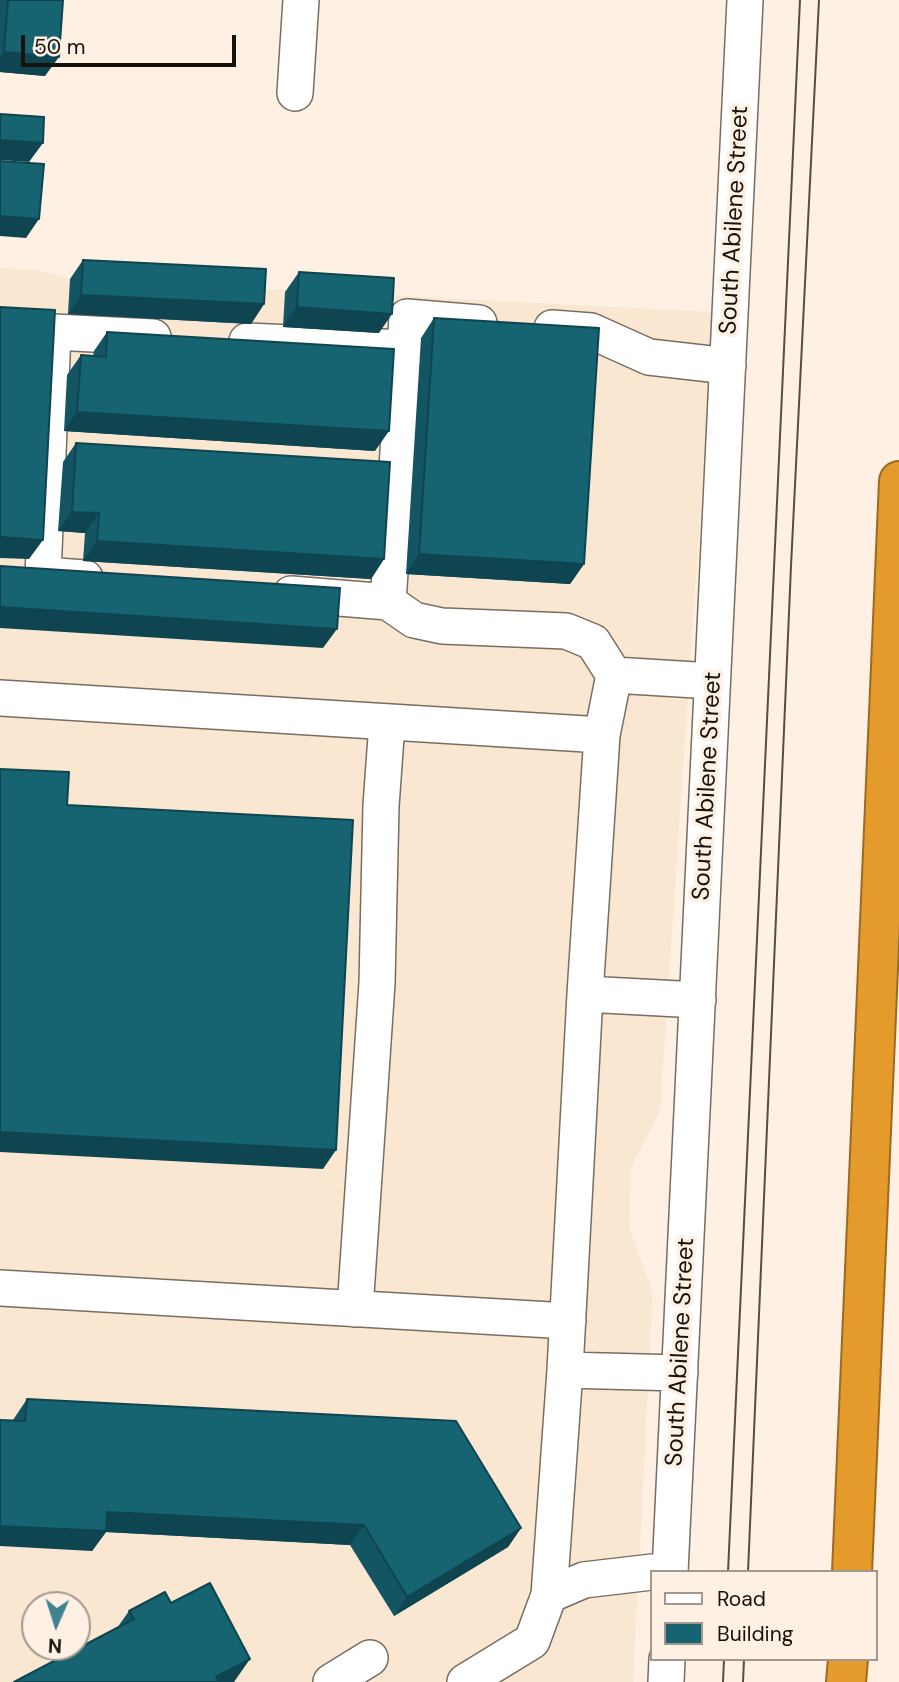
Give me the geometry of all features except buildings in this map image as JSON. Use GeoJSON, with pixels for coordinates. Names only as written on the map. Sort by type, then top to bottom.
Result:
{"type":"FeatureCollection","features":[{"type":"Feature","properties":{"kind":"highway"},"geometry":{"type":"LineString","coordinates":[[852,1570],[899,481]]}},
{"type":"Feature","properties":{"kind":"highway"},"geometry":{"type":"LineString","coordinates":[[846,1682],[848,1661]]}},
{"type":"Feature","properties":{"kind":"street"},"geometry":{"type":"LineString","coordinates":[[295,93],[301,0]]}},
{"type":"Feature","properties":{"kind":"street","name":"South Abilene Street"},"geometry":{"type":"LineString","coordinates":[[662,1570],[680,1374],[745,0]]}},
{"type":"Feature","properties":{"kind":"street"},"geometry":{"type":"LineString","coordinates":[[388,602],[383,464],[405,348],[407,317],[591,331],[649,357],[728,366]]}},
{"type":"Feature","properties":{"kind":"street"},"geometry":{"type":"LineString","coordinates":[[112,580],[27,574],[62,448],[39,324],[202,339],[405,348]]}},
{"type":"Feature","properties":{"kind":"street"},"geometry":{"type":"LineString","coordinates":[[264,592],[388,602],[414,620],[442,626],[566,631],[593,642],[614,675],[602,735],[565,1370],[548,1595],[532,1642],[465,1682]]}},
{"type":"Feature","properties":{"kind":"street"},"geometry":{"type":"LineString","coordinates":[[614,675],[712,681]]}},
{"type":"Feature","properties":{"kind":"street"},"geometry":{"type":"LineString","coordinates":[[0,698],[602,735]]}},
{"type":"Feature","properties":{"kind":"street"},"geometry":{"type":"LineString","coordinates":[[355,1309],[377,983],[380,818],[387,723]]}},
{"type":"Feature","properties":{"kind":"street"},"geometry":{"type":"LineString","coordinates":[[585,994],[698,1000]]}},
{"type":"Feature","properties":{"kind":"street"},"geometry":{"type":"LineString","coordinates":[[0,1289],[568,1321]]}},
{"type":"Feature","properties":{"kind":"street"},"geometry":{"type":"LineString","coordinates":[[565,1370],[680,1374]]}},
{"type":"Feature","properties":{"kind":"street"},"geometry":{"type":"LineString","coordinates":[[548,1595],[584,1580],[650,1572]]}},
{"type":"Feature","properties":{"kind":"street"},"geometry":{"type":"LineString","coordinates":[[331,1682],[370,1657]]}},
{"type":"Feature","properties":{"kind":"street"},"geometry":{"type":"LineString","coordinates":[[666,1682],[667,1661]]}},
{"type":"Feature","properties":{"kind":"shaded area"},"geometry":{"type":"Polygon","coordinates":[[[0,268],[39,270],[70,279],[714,312],[660,1111],[631,1167],[630,1229],[653,1293],[633,1682],[0,1682],[0,268]]]}},
{"type":"Feature","properties":{"kind":"tram line"},"geometry":{"type":"LineString","coordinates":[[728,1570],[800,0]]}},
{"type":"Feature","properties":{"kind":"tram line"},"geometry":{"type":"LineString","coordinates":[[748,1570],[791,566],[819,0]]}},
{"type":"Feature","properties":{"kind":"tram line"},"geometry":{"type":"LineString","coordinates":[[723,1682],[724,1661]]}},
{"type":"Feature","properties":{"kind":"tram line"},"geometry":{"type":"LineString","coordinates":[[743,1682],[744,1661]]}}]}
